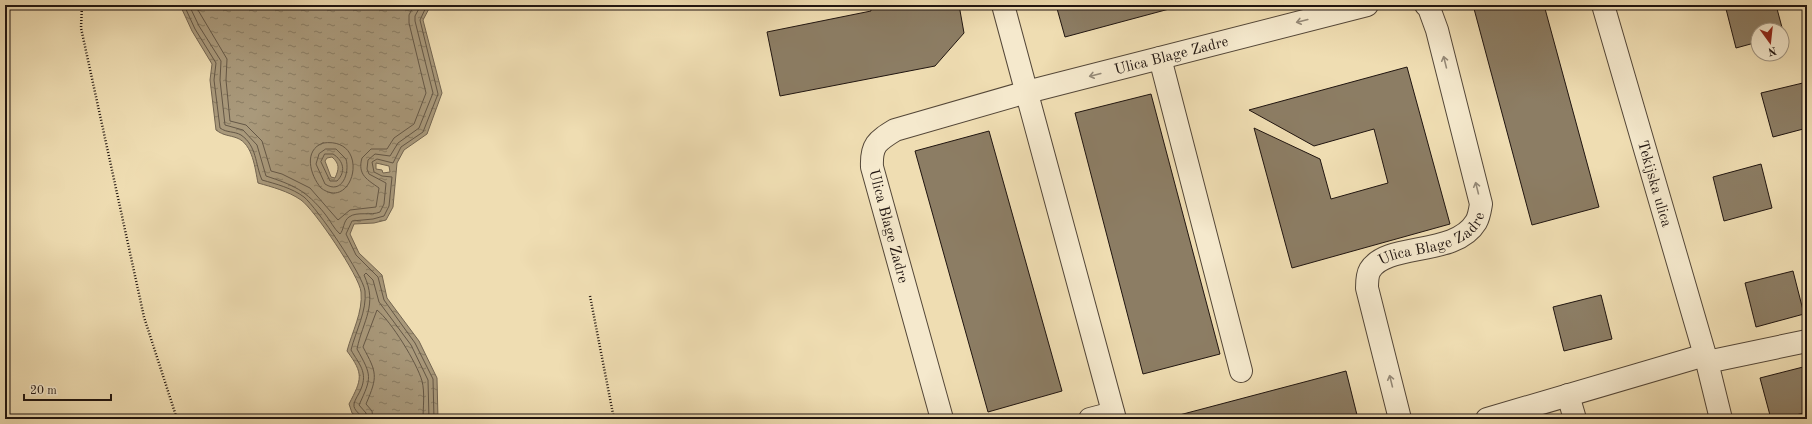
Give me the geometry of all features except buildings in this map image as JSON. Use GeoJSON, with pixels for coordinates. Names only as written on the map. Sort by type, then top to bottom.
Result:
{"type":"FeatureCollection","features":[{"type":"Feature","properties":{"kind":"street"},"geometry":{"type":"LineString","coordinates":[[1003,5],[1114,416],[1090,419]]}},
{"type":"Feature","properties":{"kind":"street","name":"Ulica Blage Zadre"},"geometry":{"type":"LineString","coordinates":[[942,419],[872,166],[871,152],[880,139],[895,130],[1027,92],[1364,5]]}},
{"type":"Feature","properties":{"kind":"street","name":"Ulica Blage Zadre"},"geometry":{"type":"LineString","coordinates":[[1400,419],[1367,288],[1369,272],[1376,262],[1388,257],[1454,240],[1467,233],[1476,221],[1481,204],[1437,30],[1429,8],[1426,5]]}},
{"type":"Feature","properties":{"kind":"street","name":"Tekijska ulica"},"geometry":{"type":"LineString","coordinates":[[1603,5],[1706,359],[1721,419]]}},
{"type":"Feature","properties":{"kind":"street"},"geometry":{"type":"LineString","coordinates":[[1160,58],[1241,371]]}},
{"type":"Feature","properties":{"kind":"street"},"geometry":{"type":"LineString","coordinates":[[1487,419],[1568,395],[1706,359],[1807,341]]}},
{"type":"Feature","properties":{"kind":"street"},"geometry":{"type":"LineString","coordinates":[[1568,395],[1575,419]]}},
{"type":"Feature","properties":{"kind":"path"},"geometry":{"type":"LineString","coordinates":[[82,5],[81,28],[144,317],[177,419]]}},
{"type":"Feature","properties":{"kind":"path"},"geometry":{"type":"LineString","coordinates":[[590,296],[614,419]]}},
{"type":"Feature","properties":{"kind":"water"},"geometry":{"type":"Polygon","coordinates":[[[180,5],[431,5],[423,20],[442,93],[427,134],[404,150],[397,163],[393,207],[386,220],[374,223],[354,224],[350,234],[359,253],[382,275],[387,298],[419,341],[437,378],[438,419],[360,419],[352,413],[349,404],[359,382],[359,371],[347,351],[357,322],[360,307],[361,292],[359,284],[336,244],[307,206],[291,194],[258,183],[254,164],[247,146],[237,138],[216,130],[210,80],[212,64],[192,31],[180,5]],[[332,157],[327,158],[325,161],[331,177],[335,178],[338,164],[332,157]],[[376,163],[376,169],[382,170],[383,173],[390,172],[389,166],[376,163]]]}}]}
